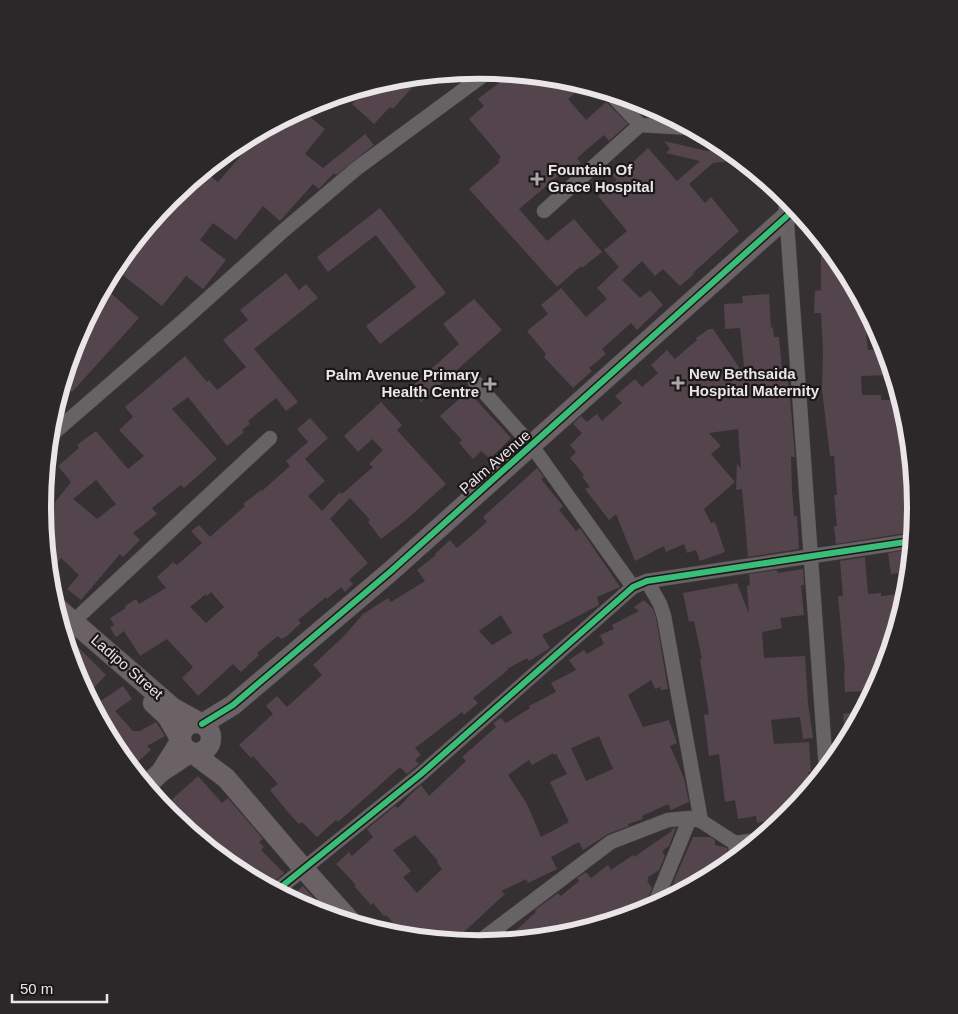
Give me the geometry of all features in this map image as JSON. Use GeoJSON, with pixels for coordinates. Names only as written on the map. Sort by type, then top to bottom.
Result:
{"type":"FeatureCollection","features":[{"type":"Feature","properties":{"kind":"street"},"geometry":{"type":"LineString","coordinates":[[58,430],[283,231],[349,176],[480,79]]}},
{"type":"Feature","properties":{"kind":"street"},"geometry":{"type":"LineString","coordinates":[[620,103],[640,125],[675,127]]}},
{"type":"Feature","properties":{"kind":"street"},"geometry":{"type":"LineString","coordinates":[[544,211],[640,125]]}},
{"type":"Feature","properties":{"kind":"street","name":"Palm Avenue"},"geometry":{"type":"LineString","coordinates":[[186,746],[181,736],[185,728],[193,723],[206,729],[391,571],[532,446],[785,209]]}},
{"type":"Feature","properties":{"kind":"street"},"geometry":{"type":"LineString","coordinates":[[789,213],[810,556],[825,758]]}},
{"type":"Feature","properties":{"kind":"street"},"geometry":{"type":"LineString","coordinates":[[474,382],[532,446],[633,587]]}},
{"type":"Feature","properties":{"kind":"street"},"geometry":{"type":"LineString","coordinates":[[67,623],[270,438]]}},
{"type":"Feature","properties":{"kind":"street"},"geometry":{"type":"LineString","coordinates":[[281,886],[422,774],[633,587],[646,581],[905,542]]}},
{"type":"Feature","properties":{"kind":"street"},"geometry":{"type":"LineString","coordinates":[[646,581],[660,604],[664,616],[696,819],[659,895]]}},
{"type":"Feature","properties":{"kind":"street","name":"Ladipo Street"},"geometry":{"type":"LineString","coordinates":[[68,626],[173,708],[206,729],[226,778]]}},
{"type":"Feature","properties":{"kind":"street","name":"Ladipo Street"},"geometry":{"type":"LineString","coordinates":[[69,626],[167,716],[186,746],[226,778],[302,868],[343,912]]}},
{"type":"Feature","properties":{"kind":"street"},"geometry":{"type":"LineString","coordinates":[[151,781],[186,746]]}},
{"type":"Feature","properties":{"kind":"street"},"geometry":{"type":"LineString","coordinates":[[488,935],[611,842],[668,820],[696,819],[735,843],[744,842]]}},
{"type":"Feature","properties":{"kind":"street"},"geometry":{"type":"LineString","coordinates":[[735,843],[735,849]]}},
{"type":"Feature","properties":{"kind":"building"},"geometry":{"type":"Polygon","coordinates":[[[503,80],[506,82],[508,80],[535,83],[577,91],[568,99],[586,120],[606,102],[628,124],[609,141],[604,135],[577,158],[581,163],[566,175],[563,172],[519,209],[547,241],[574,219],[602,252],[582,268],[581,266],[557,287],[469,189],[500,162],[498,160],[501,157],[469,119],[484,106],[478,99],[503,80]]]}},
{"type":"Feature","properties":{"kind":"building"},"geometry":{"type":"Polygon","coordinates":[[[415,84],[393,109],[390,107],[374,124],[352,104],[359,97],[415,84]]]}},
{"type":"Feature","properties":{"kind":"building"},"geometry":{"type":"Polygon","coordinates":[[[308,115],[325,129],[305,154],[323,168],[365,134],[374,145],[336,175],[334,173],[319,189],[313,184],[280,221],[263,206],[236,240],[213,223],[200,240],[226,260],[203,289],[186,276],[162,306],[121,273],[157,225],[197,185],[209,176],[218,182],[249,146],[308,115]]]}},
{"type":"Feature","properties":{"kind":"building"},"geometry":{"type":"Polygon","coordinates":[[[664,141],[707,151],[716,150],[730,161],[713,163],[689,184],[705,203],[711,197],[739,231],[680,286],[663,269],[655,276],[642,261],[622,280],[640,298],[650,290],[663,305],[637,330],[631,323],[602,349],[606,354],[589,368],[592,371],[573,388],[544,357],[546,354],[527,331],[548,314],[541,305],[561,288],[586,317],[607,299],[597,288],[619,267],[604,250],[627,231],[598,196],[617,180],[612,175],[628,162],[630,165],[648,148],[677,181],[700,161],[666,153],[670,149],[664,141]]]}},
{"type":"Feature","properties":{"kind":"building"},"geometry":{"type":"Polygon","coordinates":[[[380,208],[446,293],[380,344],[366,326],[416,287],[376,235],[328,272],[317,257],[380,208]]]}},
{"type":"Feature","properties":{"kind":"building"},"geometry":{"type":"Polygon","coordinates":[[[821,256],[825,256],[835,269],[863,318],[868,350],[876,350],[886,375],[861,376],[862,395],[881,395],[881,400],[893,400],[899,424],[906,479],[906,533],[836,544],[834,526],[837,526],[834,495],[837,495],[834,456],[830,456],[822,390],[823,351],[821,313],[814,313],[815,291],[821,290],[821,256]]]}},
{"type":"Feature","properties":{"kind":"building"},"geometry":{"type":"Polygon","coordinates":[[[286,273],[299,290],[306,284],[318,298],[254,349],[298,402],[286,411],[276,398],[248,421],[250,424],[242,430],[244,432],[227,446],[188,397],[172,409],[217,459],[184,488],[181,485],[152,508],[157,514],[133,533],[140,540],[123,557],[120,554],[81,600],[67,589],[79,575],[61,558],[55,565],[51,505],[71,482],[58,466],[79,448],[77,445],[96,431],[128,469],[144,456],[119,430],[133,417],[125,407],[185,356],[207,382],[209,380],[217,390],[246,367],[223,340],[248,320],[240,310],[286,273]],[[96,480],[73,499],[97,519],[116,504],[96,480]]]}},
{"type":"Feature","properties":{"kind":"building"},"geometry":{"type":"Polygon","coordinates":[[[110,292],[139,318],[72,392],[68,388],[84,343],[110,292]]]}},
{"type":"Feature","properties":{"kind":"building"},"geometry":{"type":"Polygon","coordinates":[[[769,294],[771,328],[773,327],[774,337],[779,337],[783,379],[787,379],[789,386],[795,457],[791,457],[792,489],[794,516],[797,516],[799,549],[748,557],[742,489],[736,490],[737,464],[741,469],[738,429],[709,433],[721,446],[711,454],[735,482],[704,509],[711,523],[715,522],[725,552],[700,561],[696,550],[687,553],[684,544],[666,552],[664,546],[635,561],[616,514],[609,520],[585,489],[590,487],[582,476],[584,475],[570,458],[576,452],[570,445],[582,433],[573,424],[581,416],[587,422],[597,414],[602,421],[622,403],[615,396],[635,379],[642,387],[658,373],[651,365],[667,350],[675,359],[697,340],[696,338],[709,329],[713,329],[745,376],[740,328],[725,329],[724,304],[743,303],[742,296],[769,294]]]}},
{"type":"Feature","properties":{"kind":"building"},"geometry":{"type":"Polygon","coordinates":[[[474,299],[502,330],[421,402],[409,389],[459,344],[443,324],[474,299]]]}},
{"type":"Feature","properties":{"kind":"building"},"geometry":{"type":"Polygon","coordinates":[[[468,391],[511,438],[490,459],[481,451],[473,459],[459,443],[462,440],[440,416],[468,391]]]}},
{"type":"Feature","properties":{"kind":"building"},"geometry":{"type":"Polygon","coordinates":[[[381,402],[402,425],[397,430],[446,484],[407,519],[381,539],[368,522],[370,520],[350,498],[330,519],[368,563],[349,580],[353,584],[345,592],[341,587],[327,599],[326,597],[298,620],[301,623],[287,636],[281,639],[278,636],[257,653],[259,655],[241,672],[233,664],[198,696],[182,678],[193,667],[167,639],[140,656],[124,631],[116,637],[110,628],[114,625],[110,618],[136,599],[139,604],[166,588],[157,577],[173,562],[177,565],[202,543],[191,531],[199,525],[210,537],[245,506],[243,504],[262,491],[290,466],[286,461],[308,442],[297,429],[310,418],[328,438],[305,459],[325,481],[308,496],[322,511],[340,492],[342,494],[373,467],[369,464],[383,450],[372,439],[358,452],[344,436],[381,402]],[[211,592],[190,607],[206,623],[224,607],[211,592]]]}},
{"type":"Feature","properties":{"kind":"building"},"geometry":{"type":"Polygon","coordinates":[[[537,468],[544,477],[541,479],[563,506],[559,510],[576,531],[580,528],[620,587],[597,597],[599,605],[542,635],[550,648],[529,661],[527,658],[507,669],[473,698],[478,703],[464,715],[462,712],[415,748],[421,755],[415,760],[419,764],[407,774],[400,767],[338,822],[336,820],[317,837],[302,822],[299,824],[287,811],[270,790],[278,784],[253,756],[251,758],[239,745],[273,714],[266,706],[277,696],[287,707],[322,675],[313,665],[345,635],[363,614],[388,598],[391,602],[425,581],[417,570],[436,555],[450,540],[457,548],[487,522],[483,517],[537,468]],[[501,615],[479,631],[492,645],[512,633],[501,615]]]}},
{"type":"Feature","properties":{"kind":"building"},"geometry":{"type":"Polygon","coordinates":[[[904,551],[902,573],[891,574],[888,553],[904,551]]]}},
{"type":"Feature","properties":{"kind":"building"},"geometry":{"type":"Polygon","coordinates":[[[865,557],[868,594],[881,593],[881,596],[898,594],[884,644],[865,691],[845,692],[845,671],[838,596],[843,596],[840,561],[865,557]]]}},
{"type":"Feature","properties":{"kind":"building"},"geometry":{"type":"Polygon","coordinates":[[[803,569],[804,585],[801,585],[804,615],[780,618],[782,628],[762,632],[764,658],[805,656],[808,703],[813,738],[803,739],[800,717],[771,720],[774,744],[809,742],[811,772],[808,772],[809,778],[801,789],[767,823],[767,821],[757,823],[756,816],[738,819],[735,800],[725,802],[719,754],[709,756],[704,715],[709,714],[700,659],[702,659],[694,621],[689,622],[683,593],[737,583],[749,614],[747,586],[750,585],[749,574],[777,570],[778,573],[803,569]]]}},
{"type":"Feature","properties":{"kind":"building"},"geometry":{"type":"Polygon","coordinates":[[[644,600],[653,609],[668,689],[661,690],[660,687],[655,689],[651,680],[628,695],[643,727],[669,720],[677,743],[670,746],[684,778],[689,802],[671,810],[668,804],[642,816],[643,819],[628,824],[629,826],[608,834],[583,850],[579,842],[551,857],[557,869],[528,883],[526,879],[501,891],[505,894],[461,934],[397,927],[373,903],[371,905],[354,886],[356,885],[336,864],[349,852],[352,856],[373,837],[367,829],[395,806],[398,808],[421,785],[429,796],[466,761],[462,757],[496,727],[493,723],[501,718],[506,723],[530,708],[529,706],[556,692],[551,683],[576,670],[569,660],[584,650],[587,654],[604,644],[600,635],[614,629],[612,625],[639,611],[634,607],[644,600]],[[599,736],[571,748],[586,781],[613,769],[599,736]],[[553,753],[532,765],[529,760],[508,775],[527,804],[541,837],[569,822],[550,782],[567,774],[556,754],[554,755],[553,753]],[[415,835],[393,850],[411,871],[403,877],[417,893],[442,869],[438,861],[415,835]]]}},
{"type":"Feature","properties":{"kind":"building"},"geometry":{"type":"Polygon","coordinates":[[[74,645],[106,675],[92,690],[84,671],[74,645]]]}},
{"type":"Feature","properties":{"kind":"building"},"geometry":{"type":"Polygon","coordinates":[[[123,686],[132,699],[115,711],[133,731],[140,731],[156,722],[165,736],[147,746],[151,750],[137,763],[123,745],[112,725],[113,724],[99,702],[123,686]]]}},
{"type":"Feature","properties":{"kind":"building"},"geometry":{"type":"Polygon","coordinates":[[[854,712],[845,729],[843,714],[854,712]]]}},
{"type":"Feature","properties":{"kind":"building"},"geometry":{"type":"Polygon","coordinates":[[[198,776],[222,803],[228,798],[263,839],[259,842],[264,847],[261,850],[284,873],[274,882],[241,863],[197,829],[170,802],[198,776]]]}},
{"type":"Feature","properties":{"kind":"building"},"geometry":{"type":"Polygon","coordinates":[[[676,828],[669,846],[662,851],[665,856],[659,870],[647,878],[652,888],[647,900],[616,912],[562,927],[513,933],[536,912],[535,910],[558,893],[561,896],[579,881],[577,878],[586,872],[591,878],[608,865],[611,870],[633,855],[634,857],[672,831],[671,829],[676,828]]]}},
{"type":"Feature","properties":{"kind":"building"},"geometry":{"type":"Polygon","coordinates":[[[693,837],[710,837],[715,840],[715,845],[727,848],[728,854],[717,863],[674,888],[676,882],[672,885],[693,837]]]}},
{"type":"Feature","properties":{"kind":"building"},"geometry":{"type":"Polygon","coordinates":[[[303,886],[319,903],[315,902],[295,893],[303,886]]]}},
{"type":"Feature","properties":{"kind":"cycle path"},"geometry":{"type":"LineString","coordinates":[[202,724],[233,705],[391,571],[790,214]]}},
{"type":"Feature","properties":{"kind":"cycle path"},"geometry":{"type":"LineString","coordinates":[[282,886],[421,774],[633,587],[647,581],[905,542]]}},
{"type":"Feature","properties":{"kind":"place","name":"Fountain Of Grace Hospital"},"geometry":{"type":"Point","coordinates":[537,179]}},
{"type":"Feature","properties":{"kind":"place","name":"New Bethsaida Hospital Maternity"},"geometry":{"type":"Point","coordinates":[678,383]}},
{"type":"Feature","properties":{"kind":"place","name":"Palm Avenue Primary Health Centre"},"geometry":{"type":"Point","coordinates":[490,384]}}]}
